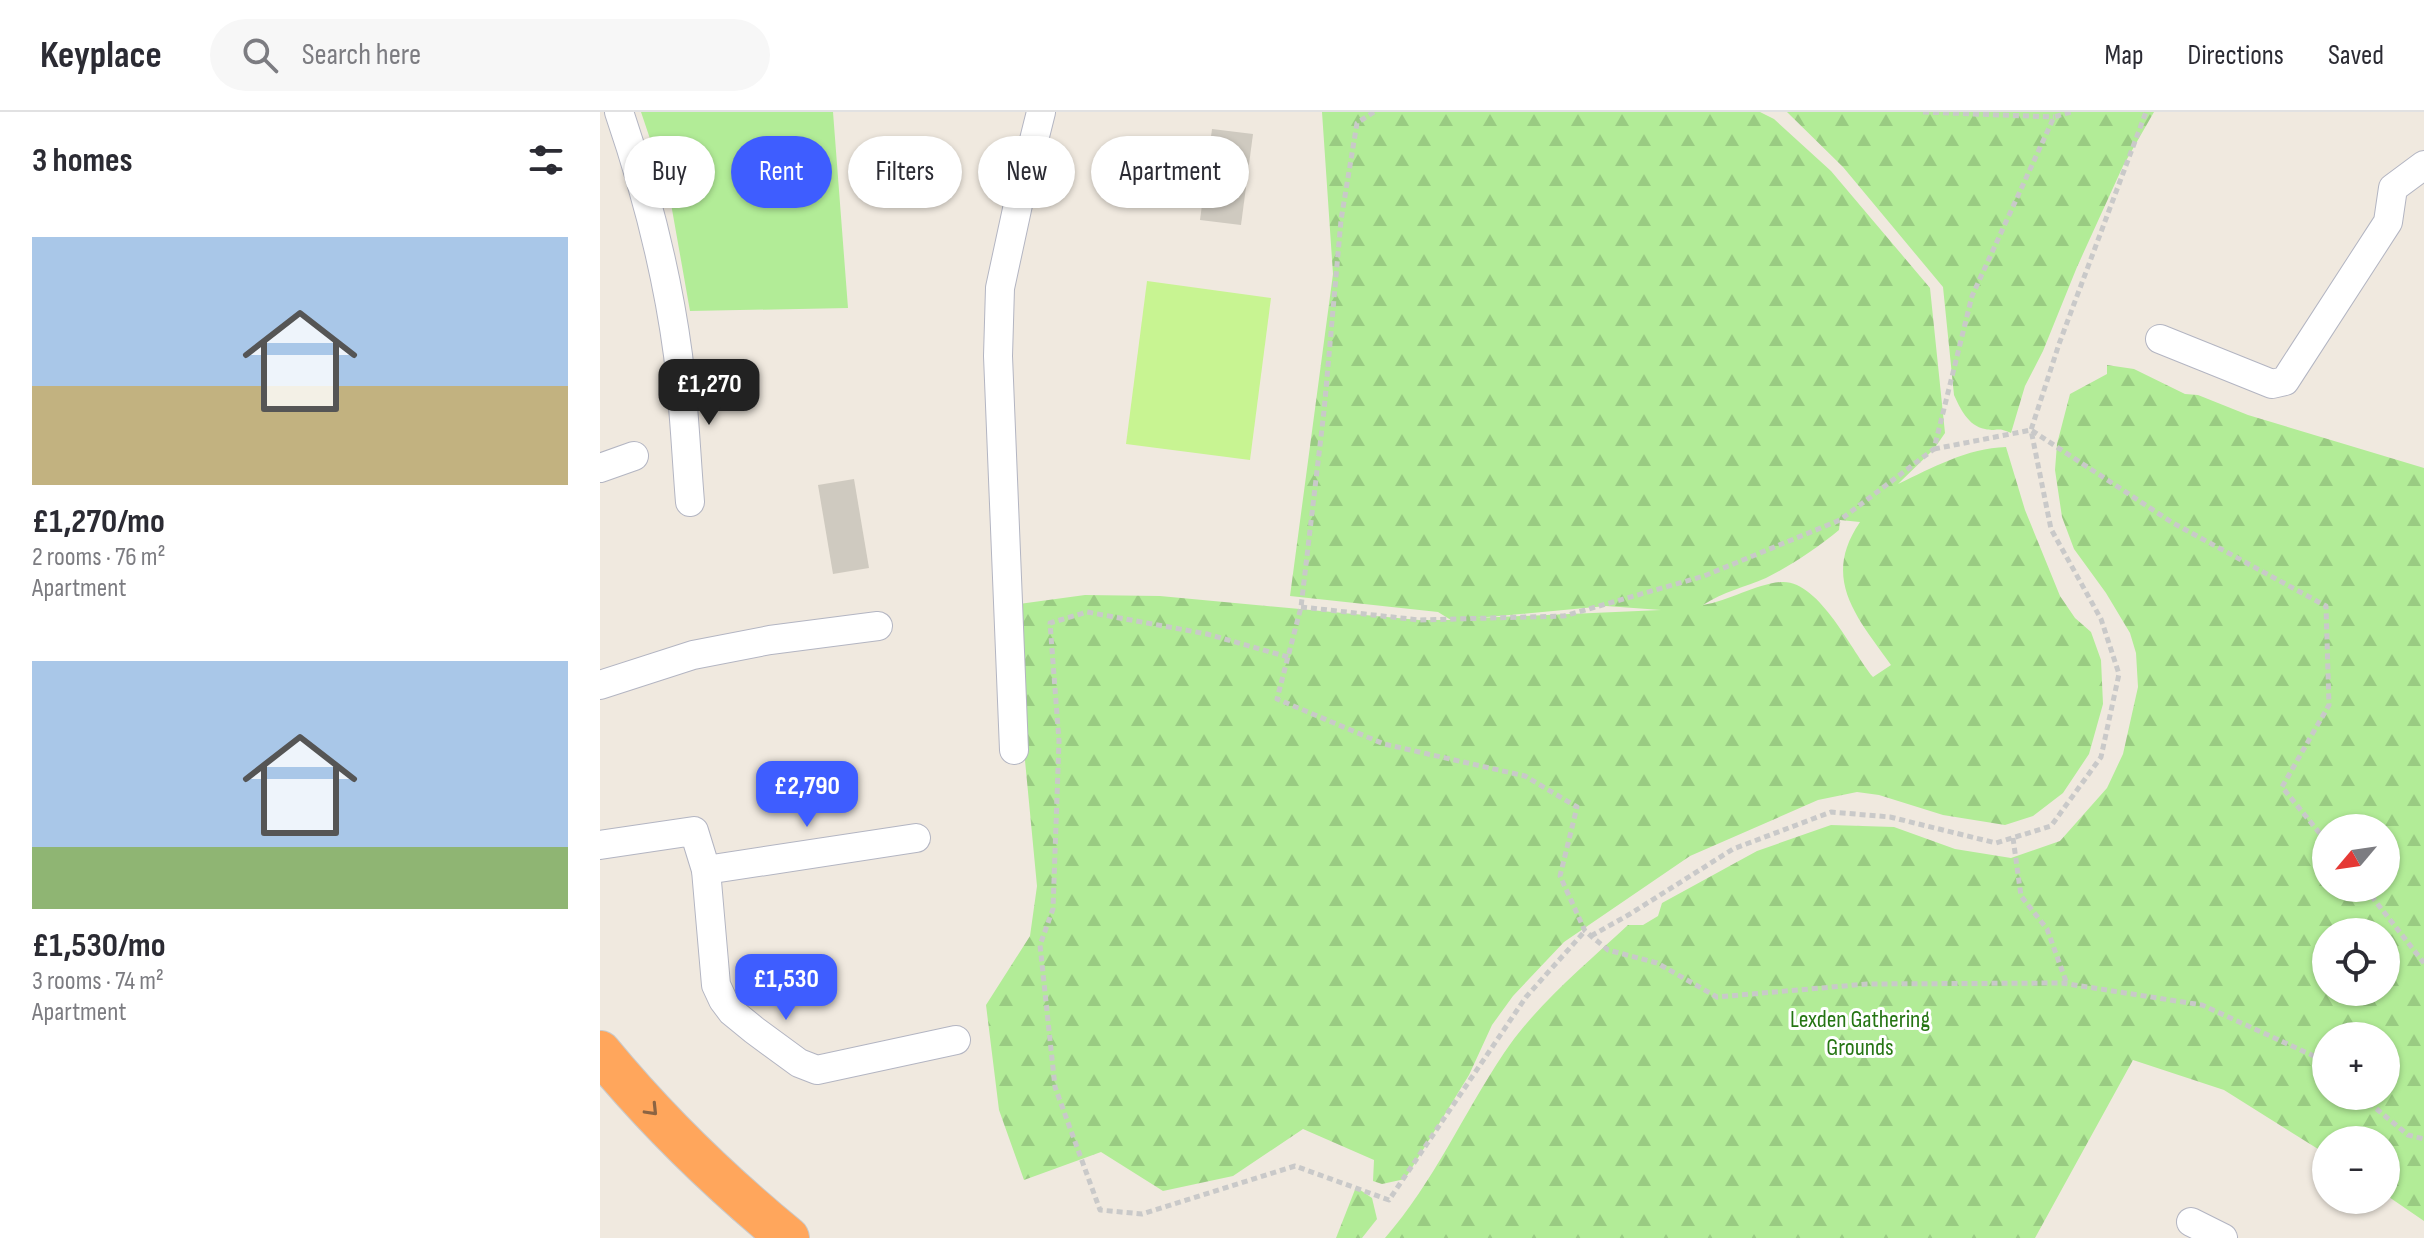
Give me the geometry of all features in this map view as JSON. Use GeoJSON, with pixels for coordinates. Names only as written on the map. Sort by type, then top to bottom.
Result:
{"type":"FeatureCollection","features":[{"type":"Feature","properties":{"kind":"highway"},"geometry":{"type":"LineString","coordinates":[[600,1052],[627,1085],[689,1149],[788,1238]]}},
{"type":"Feature","properties":{"kind":"street"},"geometry":{"type":"LineString","coordinates":[[619,112],[655,230],[668,297],[678,356],[690,502]]}},
{"type":"Feature","properties":{"kind":"street"},"geometry":{"type":"LineString","coordinates":[[1014,750],[998,356],[1000,288],[1041,112]]}},
{"type":"Feature","properties":{"kind":"street"},"geometry":{"type":"LineString","coordinates":[[2160,339],[2272,384],[2285,381],[2388,222],[2393,188],[2424,165]]}},
{"type":"Feature","properties":{"kind":"street"},"geometry":{"type":"LineString","coordinates":[[600,468],[634,456]]}},
{"type":"Feature","properties":{"kind":"street"},"geometry":{"type":"LineString","coordinates":[[600,685],[693,655],[770,640],[878,626]]}},
{"type":"Feature","properties":{"kind":"street"},"geometry":{"type":"LineString","coordinates":[[600,845],[694,831],[706,870],[716,985],[732,1012],[799,1063],[817,1070],[956,1040]]}},
{"type":"Feature","properties":{"kind":"street"},"geometry":{"type":"LineString","coordinates":[[706,870],[916,838]]}},
{"type":"Feature","properties":{"kind":"street"},"geometry":{"type":"LineString","coordinates":[[2191,1222],[2223,1238]]}},
{"type":"Feature","properties":{"kind":"path"},"geometry":{"type":"LineString","coordinates":[[1374,112],[1357,123],[1341,220],[1324,411],[1301,607],[1277,699],[1384,744],[1525,776],[1577,807],[1560,876],[1585,931],[1608,950],[1657,963],[1717,997],[1867,984],[2067,984],[2202,1005],[2312,1055]]}},
{"type":"Feature","properties":{"kind":"path"},"geometry":{"type":"LineString","coordinates":[[1923,112],[2054,117],[2071,112]]}},
{"type":"Feature","properties":{"kind":"path"},"geometry":{"type":"LineString","coordinates":[[1591,936],[1733,849],[1831,812],[1890,817],[1996,843],[2051,826],[2101,757],[2119,674],[2101,619],[2051,529],[2031,430],[2059,344],[2146,112]]}},
{"type":"Feature","properties":{"kind":"path"},"geometry":{"type":"LineString","coordinates":[[1934,449],[1972,296],[2054,117]]}},
{"type":"Feature","properties":{"kind":"path"},"geometry":{"type":"LineString","coordinates":[[1301,607],[1419,620],[1564,616],[1704,576],[1840,520],[1934,449],[2031,430],[2173,523],[2326,606],[2329,705],[2282,787],[2312,824]]}},
{"type":"Feature","properties":{"kind":"path"},"geometry":{"type":"LineString","coordinates":[[1288,657],[1207,634],[1087,612],[1050,623],[1059,741],[1053,909],[1040,945],[1055,1087],[1100,1210],[1142,1214],[1295,1166],[1389,1200],[1526,997],[1585,931]]}},
{"type":"Feature","properties":{"kind":"path"},"geometry":{"type":"LineString","coordinates":[[2013,838],[2021,896],[2047,929],[2067,984]]}},
{"type":"Feature","properties":{"kind":"path"},"geometry":{"type":"LineString","coordinates":[[2376,902],[2424,963]]}},
{"type":"Feature","properties":{"kind":"path"},"geometry":{"type":"LineString","coordinates":[[2378,1110],[2408,1135],[2424,1139]]}},
{"type":"Feature","properties":{"kind":"green space"},"geometry":{"type":"Polygon","coordinates":[[[641,112],[833,112],[848,308],[690,311],[672,208],[715,208],[715,136],[649,136],[641,112]]]}},
{"type":"Feature","properties":{"kind":"green space"},"geometry":{"type":"Polygon","coordinates":[[[1322,112],[1760,112],[1774,119],[1831,171],[1930,288],[1945,433],[1934,449],[1898,484],[1964,455],[2006,447],[2025,510],[2060,596],[2075,618],[2091,632],[2101,660],[2103,704],[2089,754],[2063,793],[2033,816],[2005,825],[1943,815],[1879,795],[1857,792],[1818,800],[1690,856],[1564,942],[1513,996],[1492,1025],[1469,1075],[1405,1179],[1382,1184],[1373,1181],[1374,1160],[1303,1129],[1233,1176],[1163,1191],[1101,1152],[1024,1180],[999,1110],[986,1005],[1030,936],[1037,886],[1024,750],[1019,604],[1085,595],[1160,596],[1419,620],[1451,620],[1438,612],[1290,596],[1333,274],[1322,112]],[[1840,520],[1839,530],[1795,562],[1703,605],[1772,583],[1795,584],[1821,604],[1873,677],[1891,665],[1856,614],[1844,580],[1844,562],[1849,543],[1860,522],[1840,520]],[[1606,606],[1477,618],[1661,610],[1606,606]]]}},
{"type":"Feature","properties":{"kind":"green space"},"geometry":{"type":"Polygon","coordinates":[[[1787,112],[2154,112],[2123,166],[2077,267],[2043,351],[2025,386],[2011,433],[1979,427],[1965,416],[1954,395],[1943,287],[1843,167],[1787,112]]]}},
{"type":"Feature","properties":{"kind":"green space"},"geometry":{"type":"Polygon","coordinates":[[[1147,281],[1271,298],[1250,460],[1126,444],[1147,281]]]}},
{"type":"Feature","properties":{"kind":"green space","name":"Lexden Gathering Grounds"},"geometry":{"type":"Polygon","coordinates":[[[2107,365],[2134,369],[2185,394],[2198,395],[2248,415],[2424,468],[2424,1221],[2400,1205],[2400,1126],[2312,1126],[2312,1145],[2224,1090],[2133,1060],[2035,1238],[1385,1238],[1418,1194],[1517,1035],[1562,986],[1628,925],[1643,925],[1658,916],[1662,903],[1757,851],[1831,825],[1894,827],[1955,849],[2011,858],[2060,841],[2107,788],[2123,754],[2138,687],[2136,653],[2130,633],[2074,549],[2062,517],[2055,470],[2057,444],[2070,394],[2107,374],[2107,365]]]}},
{"type":"Feature","properties":{"kind":"green space"},"geometry":{"type":"Polygon","coordinates":[[[1356,1187],[1372,1198],[1377,1219],[1362,1238],[1336,1238],[1356,1187]]]}},
{"type":"Feature","properties":{"kind":"building"},"geometry":{"type":"Polygon","coordinates":[[[1212,129],[1253,134],[1249,164],[1249,136],[1211,136],[1212,129]]]}},
{"type":"Feature","properties":{"kind":"building"},"geometry":{"type":"Polygon","coordinates":[[[1202,208],[1243,208],[1241,225],[1200,220],[1202,208]]]}},
{"type":"Feature","properties":{"kind":"building"},"geometry":{"type":"Polygon","coordinates":[[[854,479],[869,568],[833,574],[818,485],[854,479]]]}}]}
